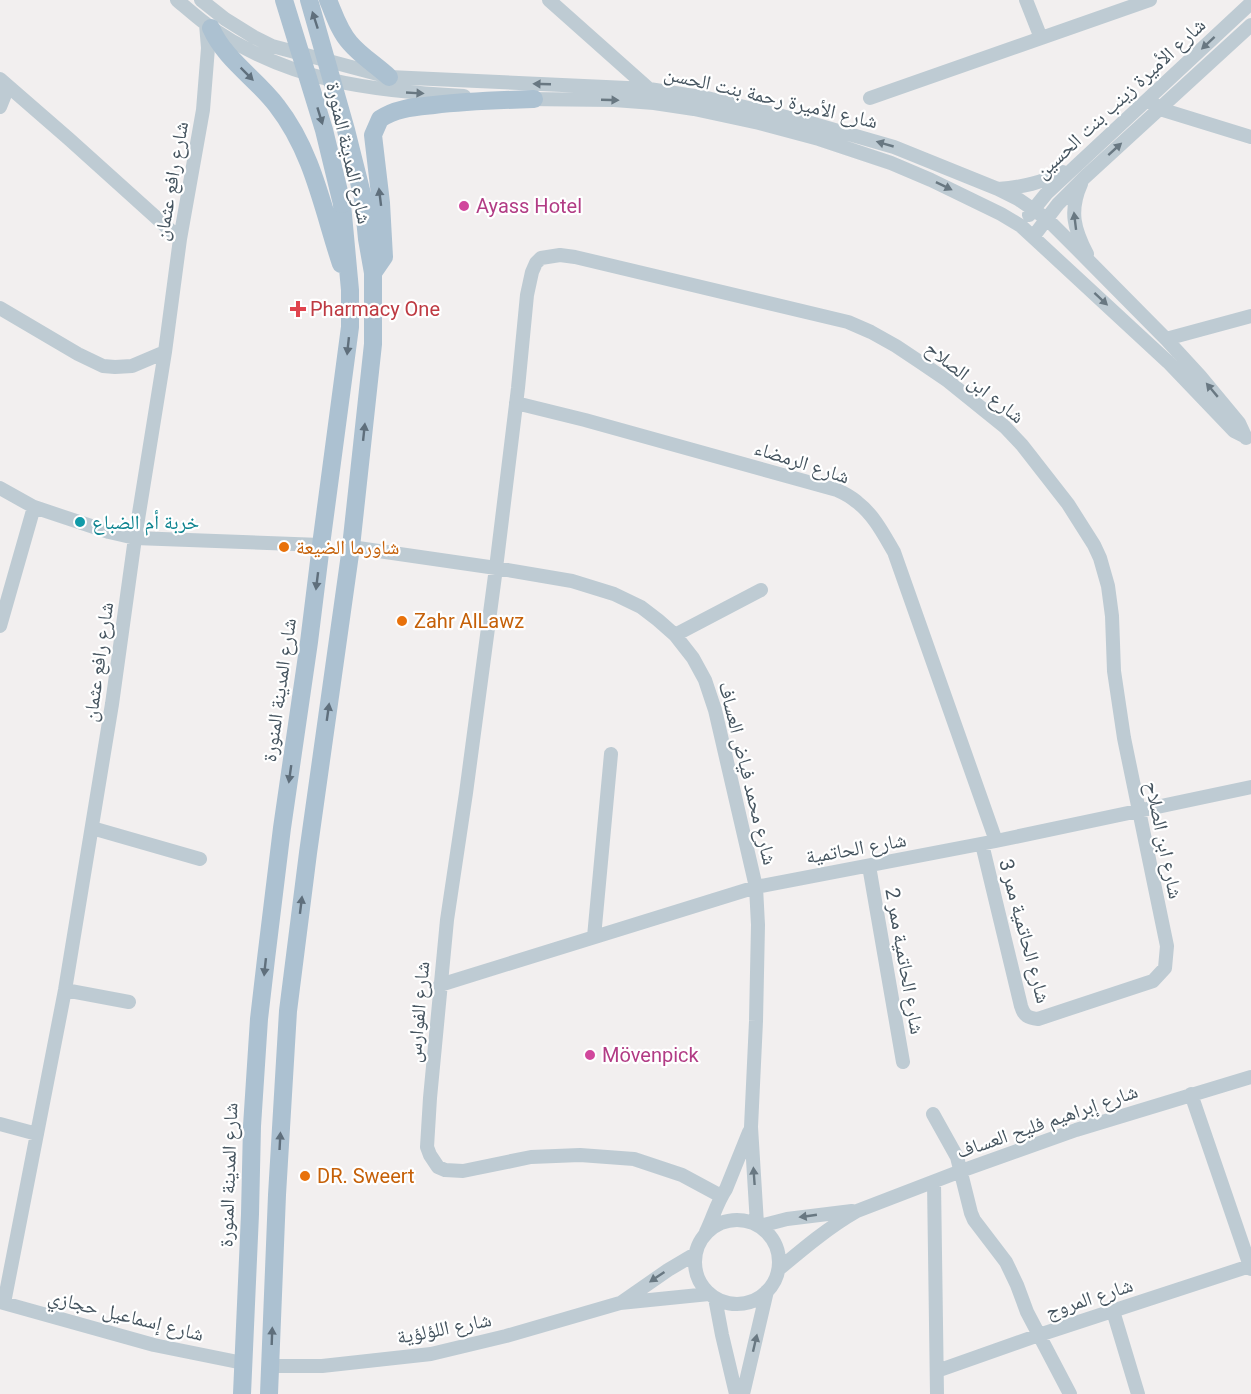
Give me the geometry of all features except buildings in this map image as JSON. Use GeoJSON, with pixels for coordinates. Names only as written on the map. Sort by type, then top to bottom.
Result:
{"type":"FeatureCollection","features":[{"type":"Feature","properties":{"kind":"main road","name":"شارع المدينة المنورة"},"geometry":{"type":"LineString","coordinates":[[242,1394],[258,1030],[282,828],[350,327],[350,290],[342,204],[324,130],[284,0]]}},
{"type":"Feature","properties":{"kind":"main road","name":"شارع المدينة المنورة"},"geometry":{"type":"LineString","coordinates":[[269,1394],[277,1195],[288,1011],[351,547],[373,344],[373,273],[363,198],[344,120],[309,0]]}},
{"type":"Feature","properties":{"kind":"main road"},"geometry":{"type":"LineString","coordinates":[[328,0],[348,41],[389,77]]}},
{"type":"Feature","properties":{"kind":"main road"},"geometry":{"type":"LineString","coordinates":[[209,26],[216,40],[226,52],[277,106],[299,139],[318,187],[329,229],[350,290]]}},
{"type":"Feature","properties":{"kind":"main road"},"geometry":{"type":"LineString","coordinates":[[373,273],[384,257],[381,203],[373,135],[380,119],[398,110],[416,107],[463,102],[534,99]]}},
{"type":"Feature","properties":{"kind":"street","name":"شارع الأميرة رحمة بنت الحسن"},"geometry":{"type":"LineString","coordinates":[[177,0],[209,26],[254,53],[291,69],[357,86],[400,92],[654,103],[726,116],[809,136],[891,162],[1001,214],[1021,226],[1168,362],[1234,431],[1248,441]]}},
{"type":"Feature","properties":{"kind":"street","name":"شارع الأميرة رحمة بنت الحسن"},"geometry":{"type":"LineString","coordinates":[[201,0],[225,19],[272,46],[389,77],[649,89],[707,98],[807,122],[894,147],[998,189],[1047,219],[1092,264],[1166,339],[1239,423],[1248,441]]}},
{"type":"Feature","properties":{"kind":"street"},"geometry":{"type":"LineString","coordinates":[[549,0],[649,89]]}},
{"type":"Feature","properties":{"kind":"street"},"geometry":{"type":"LineString","coordinates":[[1026,0],[1041,38]]}},
{"type":"Feature","properties":{"kind":"street"},"geometry":{"type":"LineString","coordinates":[[870,98],[1150,0]]}},
{"type":"Feature","properties":{"kind":"street","name":"شارع الأميرة زينب بنت الحسين"},"geometry":{"type":"LineString","coordinates":[[1033,237],[1080,171],[1147,99],[1251,3]]}},
{"type":"Feature","properties":{"kind":"street","name":"شارع الأميرة زينب بنت الحسين"},"geometry":{"type":"LineString","coordinates":[[1021,226],[1046,194],[1080,171],[1160,109],[1251,24]]}},
{"type":"Feature","properties":{"kind":"street","name":"شارع رافع عثمان"},"geometry":{"type":"LineString","coordinates":[[2,1303],[65,990],[92,828],[165,352],[180,239],[203,110],[209,26]]}},
{"type":"Feature","properties":{"kind":"street"},"geometry":{"type":"LineString","coordinates":[[4,83],[180,239]]}},
{"type":"Feature","properties":{"kind":"street"},"geometry":{"type":"LineString","coordinates":[[0,106],[4,83]]}},
{"type":"Feature","properties":{"kind":"street"},"geometry":{"type":"LineString","coordinates":[[1147,99],[1160,109],[1251,137]]}},
{"type":"Feature","properties":{"kind":"street"},"geometry":{"type":"LineString","coordinates":[[998,189],[1018,188],[1080,171],[1074,222],[1076,232],[1092,264]]}},
{"type":"Feature","properties":{"kind":"street","name":"شارع ابن الصلاح"},"geometry":{"type":"LineString","coordinates":[[496,568],[527,295],[532,272],[541,258],[560,255],[575,257],[848,322],[896,346],[948,381],[1005,428],[1022,445],[1068,504],[1100,558],[1108,586],[1112,616],[1114,671],[1124,738],[1167,946],[1165,968],[1153,981],[1038,1018]]}},
{"type":"Feature","properties":{"kind":"street"},"geometry":{"type":"LineString","coordinates":[[0,308],[78,354],[103,366],[132,366],[165,352]]}},
{"type":"Feature","properties":{"kind":"street"},"geometry":{"type":"LineString","coordinates":[[1166,339],[1251,316]]}},
{"type":"Feature","properties":{"kind":"street","name":"شارع الرمضاء"},"geometry":{"type":"LineString","coordinates":[[516,403],[837,490],[855,500],[866,510],[894,552],[989,843]]}},
{"type":"Feature","properties":{"kind":"street"},"geometry":{"type":"LineString","coordinates":[[0,488],[34,507],[109,532],[135,538],[321,546]]}},
{"type":"Feature","properties":{"kind":"street"},"geometry":{"type":"LineString","coordinates":[[0,626],[34,507]]}},
{"type":"Feature","properties":{"kind":"street","name":"شارع محمد فياض العساف"},"geometry":{"type":"LineString","coordinates":[[351,547],[572,581],[614,594],[641,606],[675,635],[693,658],[715,710],[756,887],[757,1000],[751,1127],[759,1225]]}},
{"type":"Feature","properties":{"kind":"street","name":"شارع الفوارس"},"geometry":{"type":"LineString","coordinates":[[496,568],[447,920],[427,1147],[438,1167],[445,1170],[463,1171],[531,1156],[580,1155],[634,1159],[682,1175],[721,1196]]}},
{"type":"Feature","properties":{"kind":"street"},"geometry":{"type":"LineString","coordinates":[[675,635],[761,590]]}},
{"type":"Feature","properties":{"kind":"street"},"geometry":{"type":"LineString","coordinates":[[594,937],[611,754]]}},
{"type":"Feature","properties":{"kind":"street","name":"شارع الحاتمية"},"geometry":{"type":"LineString","coordinates":[[440,985],[756,887],[989,843],[1251,787]]}},
{"type":"Feature","properties":{"kind":"street"},"geometry":{"type":"LineString","coordinates":[[92,828],[200,859]]}},
{"type":"Feature","properties":{"kind":"street","name":"شارع الحاتمية ممر 3"},"geometry":{"type":"LineString","coordinates":[[989,843],[1021,1006],[1024,1014],[1029,1018],[1038,1018]]}},
{"type":"Feature","properties":{"kind":"street","name":"شارع الحاتمية ممر 2"},"geometry":{"type":"LineString","coordinates":[[869,866],[903,1062]]}},
{"type":"Feature","properties":{"kind":"street"},"geometry":{"type":"LineString","coordinates":[[65,990],[129,1002]]}},
{"type":"Feature","properties":{"kind":"street","name":"شارع إبراهيم فليح العساف"},"geometry":{"type":"LineString","coordinates":[[779,1269],[806,1246],[857,1211],[961,1170],[1076,1130],[1251,1077]]}},
{"type":"Feature","properties":{"kind":"street"},"geometry":{"type":"LineString","coordinates":[[1191,1094],[1250,1268]]}},
{"type":"Feature","properties":{"kind":"street"},"geometry":{"type":"LineString","coordinates":[[933,1114],[957,1157],[970,1213],[1006,1262],[1027,1312],[1070,1394]]}},
{"type":"Feature","properties":{"kind":"street"},"geometry":{"type":"LineString","coordinates":[[0,1124],[37,1134]]}},
{"type":"Feature","properties":{"kind":"street","name":"شارع محمد فياض العساف"},"geometry":{"type":"LineString","coordinates":[[705,1234],[751,1127]]}},
{"type":"Feature","properties":{"kind":"street"},"geometry":{"type":"LineString","coordinates":[[934,1182],[937,1394]]}},
{"type":"Feature","properties":{"kind":"street","name":"شارع إبراهيم فليح العساف"},"geometry":{"type":"LineString","coordinates":[[759,1225],[787,1219],[857,1211]]}},
{"type":"Feature","properties":{"kind":"street"},"geometry":{"type":"LineString","coordinates":[[743,1394],[767,1291],[779,1269],[776,1245],[759,1225],[739,1219],[720,1222],[705,1234],[695,1254],[695,1269],[700,1283],[712,1296],[733,1304],[752,1302],[767,1291]]}},
{"type":"Feature","properties":{"kind":"street","name":"شارع اللؤلؤية"},"geometry":{"type":"LineString","coordinates":[[620,1303],[695,1254]]}},
{"type":"Feature","properties":{"kind":"street","name":"شارع المروج"},"geometry":{"type":"LineString","coordinates":[[937,1371],[1039,1335],[1250,1268]]}},
{"type":"Feature","properties":{"kind":"street"},"geometry":{"type":"LineString","coordinates":[[712,1296],[736,1394]]}},
{"type":"Feature","properties":{"kind":"street","name":"شارع اللؤلؤية"},"geometry":{"type":"LineString","coordinates":[[271,1366],[322,1365],[431,1354],[506,1336],[620,1303],[712,1296]]}},
{"type":"Feature","properties":{"kind":"street","name":"شارع إسماعيل حجازي"},"geometry":{"type":"LineString","coordinates":[[2,1303],[154,1345],[243,1363]]}},
{"type":"Feature","properties":{"kind":"street"},"geometry":{"type":"LineString","coordinates":[[1113,1311],[1138,1394]]}},
{"type":"Feature","properties":{"kind":"place","name":"Ayass Hotel"},"geometry":{"type":"Point","coordinates":[464,206]}},
{"type":"Feature","properties":{"kind":"place","name":"Pharmacy One"},"geometry":{"type":"Point","coordinates":[298,309]}},
{"type":"Feature","properties":{"kind":"place","name":"خربة أم الضباع"},"geometry":{"type":"Point","coordinates":[80,522]}},
{"type":"Feature","properties":{"kind":"place","name":"شاورما الضيعة"},"geometry":{"type":"Point","coordinates":[284,547]}},
{"type":"Feature","properties":{"kind":"place","name":"Zahr AlLawz"},"geometry":{"type":"Point","coordinates":[402,621]}},
{"type":"Feature","properties":{"kind":"place","name":"Mövenpick"},"geometry":{"type":"Point","coordinates":[590,1055]}},
{"type":"Feature","properties":{"kind":"place","name":"DR. Sweert"},"geometry":{"type":"Point","coordinates":[305,1176]}}]}
